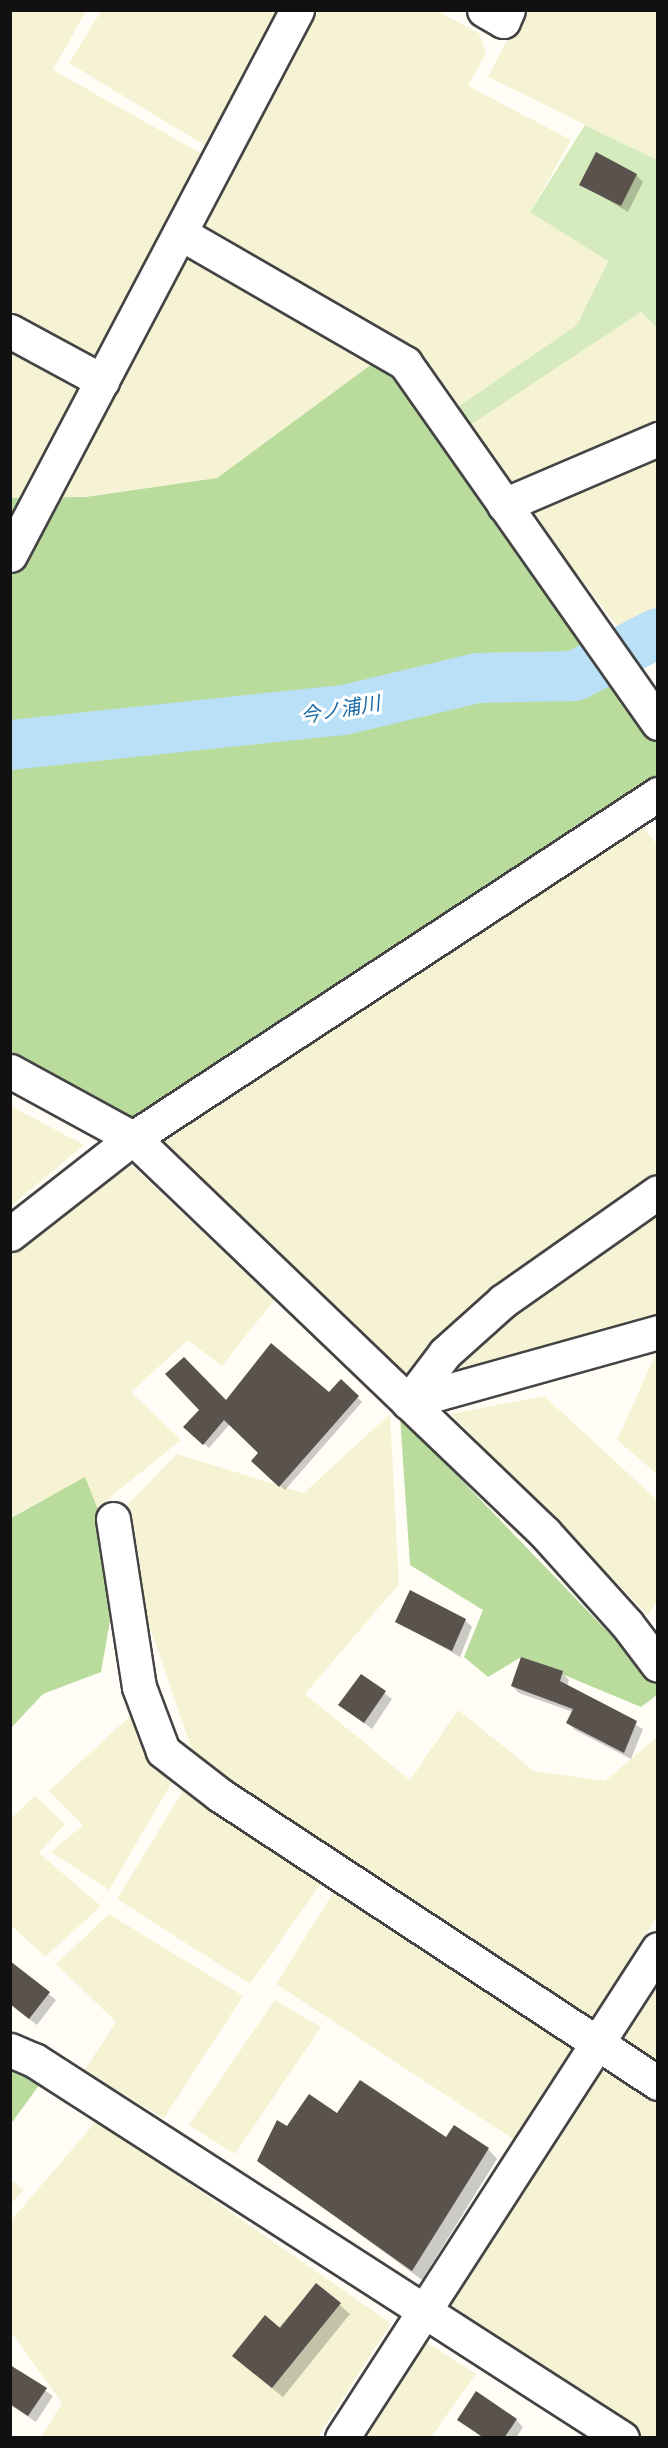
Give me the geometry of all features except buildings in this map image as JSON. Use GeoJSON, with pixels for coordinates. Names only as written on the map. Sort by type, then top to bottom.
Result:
{"type":"FeatureCollection","features":[{"type":"Feature","properties":{"kind":"street"},"geometry":{"type":"LineString","coordinates":[[10,555],[297,10]]}},
{"type":"Feature","properties":{"kind":"street"},"geometry":{"type":"LineString","coordinates":[[484,10],[503,21],[508,10]]}},
{"type":"Feature","properties":{"kind":"street"},"geometry":{"type":"LineString","coordinates":[[180,233],[405,363],[657,723]]}},
{"type":"Feature","properties":{"kind":"street"},"geometry":{"type":"LineString","coordinates":[[10,331],[102,381]]}},
{"type":"Feature","properties":{"kind":"street"},"geometry":{"type":"LineString","coordinates":[[504,505],[657,440]]}},
{"type":"Feature","properties":{"kind":"street"},"geometry":{"type":"LineString","coordinates":[[10,1234],[133,1138],[657,794]]}},
{"type":"Feature","properties":{"kind":"street"},"geometry":{"type":"LineString","coordinates":[[10,1071],[133,1138],[545,1533],[627,1624],[657,1665]]}},
{"type":"Feature","properties":{"kind":"street"},"geometry":{"type":"LineString","coordinates":[[408,1402],[445,1353],[503,1300],[657,1191]]}},
{"type":"Feature","properties":{"kind":"street"},"geometry":{"type":"LineString","coordinates":[[408,1402],[657,1332]]}},
{"type":"Feature","properties":{"kind":"street"},"geometry":{"type":"LineString","coordinates":[[113,1519],[139,1687],[163,1751],[220,1795],[657,2083]]}},
{"type":"Feature","properties":{"kind":"street"},"geometry":{"type":"LineString","coordinates":[[342,2438],[657,1949]]}},
{"type":"Feature","properties":{"kind":"street"},"geometry":{"type":"LineString","coordinates":[[10,2050],[34,2060],[622,2438]]}},
{"type":"Feature","properties":{"kind":"shaded area"},"geometry":{"type":"Polygon","coordinates":[[[11,11],[86,11],[53,70],[202,154],[206,146],[69,63],[101,11],[437,11],[479,33],[486,53],[468,86],[571,140],[530,212],[608,260],[577,325],[443,417],[387,353],[217,478],[38,503],[11,503],[11,11]]]}},
{"type":"Feature","properties":{"kind":"shaded area"},"geometry":{"type":"Polygon","coordinates":[[[522,11],[657,11],[657,160],[488,77],[522,11]]]}},
{"type":"Feature","properties":{"kind":"shaded area"},"geometry":{"type":"Polygon","coordinates":[[[641,312],[657,328],[657,426],[510,494],[465,426],[641,312]]]}},
{"type":"Feature","properties":{"kind":"shaded area"},"geometry":{"type":"Polygon","coordinates":[[[657,454],[657,610],[621,631],[527,509],[657,454]]]}},
{"type":"Feature","properties":{"kind":"shaded area"},"geometry":{"type":"Polygon","coordinates":[[[630,813],[657,844],[657,1313],[427,1383],[408,1402],[133,1138],[630,813]]]}},
{"type":"Feature","properties":{"kind":"shaded area"},"geometry":{"type":"Polygon","coordinates":[[[11,1106],[84,1145],[11,1206],[11,1106]]]}},
{"type":"Feature","properties":{"kind":"shaded area"},"geometry":{"type":"Polygon","coordinates":[[[129,1163],[274,1300],[222,1366],[188,1340],[131,1392],[181,1440],[97,1508],[85,1478],[11,1517],[11,1257],[129,1163]]]}},
{"type":"Feature","properties":{"kind":"shaded area"},"geometry":{"type":"Polygon","coordinates":[[[657,1351],[657,1474],[617,1440],[657,1351]]]}},
{"type":"Feature","properties":{"kind":"shaded area"},"geometry":{"type":"Polygon","coordinates":[[[544,1396],[657,1500],[657,1602],[648,1615],[451,1414],[544,1396]]]}},
{"type":"Feature","properties":{"kind":"shaded area"},"geometry":{"type":"Polygon","coordinates":[[[390,1414],[399,1584],[305,1694],[410,1780],[458,1710],[534,1771],[605,1781],[657,1737],[657,1917],[588,2026],[197,1765],[113,1519],[177,1454],[304,1493],[390,1414]]]}},
{"type":"Feature","properties":{"kind":"shaded area"},"geometry":{"type":"Polygon","coordinates":[[[130,1716],[172,1782],[109,1890],[51,1852],[83,1825],[49,1791],[130,1716]]]}},
{"type":"Feature","properties":{"kind":"shaded area"},"geometry":{"type":"Polygon","coordinates":[[[187,1784],[324,1879],[250,1984],[117,1899],[187,1784]]]}},
{"type":"Feature","properties":{"kind":"shaded area"},"geometry":{"type":"Polygon","coordinates":[[[35,1796],[65,1824],[39,1853],[101,1906],[45,1957],[11,1925],[11,1818],[35,1796]]]}},
{"type":"Feature","properties":{"kind":"shaded area"},"geometry":{"type":"Polygon","coordinates":[[[338,1885],[574,2044],[516,2141],[276,1984],[338,1885]]]}},
{"type":"Feature","properties":{"kind":"shaded area"},"geometry":{"type":"Polygon","coordinates":[[[109,1914],[243,1996],[164,2118],[84,2071],[116,2022],[56,1964],[109,1914]]]}},
{"type":"Feature","properties":{"kind":"shaded area"},"geometry":{"type":"Polygon","coordinates":[[[657,1978],[657,2072],[614,2043],[657,1978]]]}},
{"type":"Feature","properties":{"kind":"shaded area"},"geometry":{"type":"Polygon","coordinates":[[[275,2000],[321,2027],[235,2154],[189,2125],[275,2000]]]}},
{"type":"Feature","properties":{"kind":"shaded area"},"geometry":{"type":"Polygon","coordinates":[[[596,2044],[657,2083],[657,2437],[622,2437],[424,2312],[596,2044]]]}},
{"type":"Feature","properties":{"kind":"shaded area"},"geometry":{"type":"Polygon","coordinates":[[[97,2120],[391,2323],[318,2437],[41,2437],[62,2403],[11,2332],[10,2222],[97,2120]]]}},
{"type":"Feature","properties":{"kind":"shaded area"},"geometry":{"type":"Polygon","coordinates":[[[11,2180],[24,2190],[11,2204],[11,2180]]]}},
{"type":"Feature","properties":{"kind":"shaded area"},"geometry":{"type":"Polygon","coordinates":[[[423,2340],[476,2374],[431,2437],[355,2438],[423,2340]]]}},
{"type":"Feature","properties":{"kind":"green space"},"geometry":{"type":"Polygon","coordinates":[[[585,125],[657,160],[657,328],[641,312],[455,435],[443,417],[577,325],[608,261],[530,212],[585,125]]]}},
{"type":"Feature","properties":{"kind":"green space"},"geometry":{"type":"Polygon","coordinates":[[[387,353],[657,723],[657,794],[133,1138],[11,1071],[10,498],[85,497],[217,478],[387,353]]]}},
{"type":"Feature","properties":{"kind":"green space"},"geometry":{"type":"Polygon","coordinates":[[[400,1416],[657,1683],[657,1695],[641,1707],[521,1657],[488,1677],[464,1657],[483,1610],[410,1565],[400,1416]]]}},
{"type":"Feature","properties":{"kind":"green space"},"geometry":{"type":"Polygon","coordinates":[[[85,1477],[120,1564],[101,1672],[43,1694],[11,1728],[11,1518],[85,1477]]]}},
{"type":"Feature","properties":{"kind":"green space"},"geometry":{"type":"Polygon","coordinates":[[[11,2068],[42,2081],[11,2124],[11,2068]]]}},
{"type":"Feature","properties":{"kind":"waterway","name":"今ノ浦川"},"geometry":{"type":"LineString","coordinates":[[10,745],[344,710],[477,678],[575,676],[658,633]]}}]}
